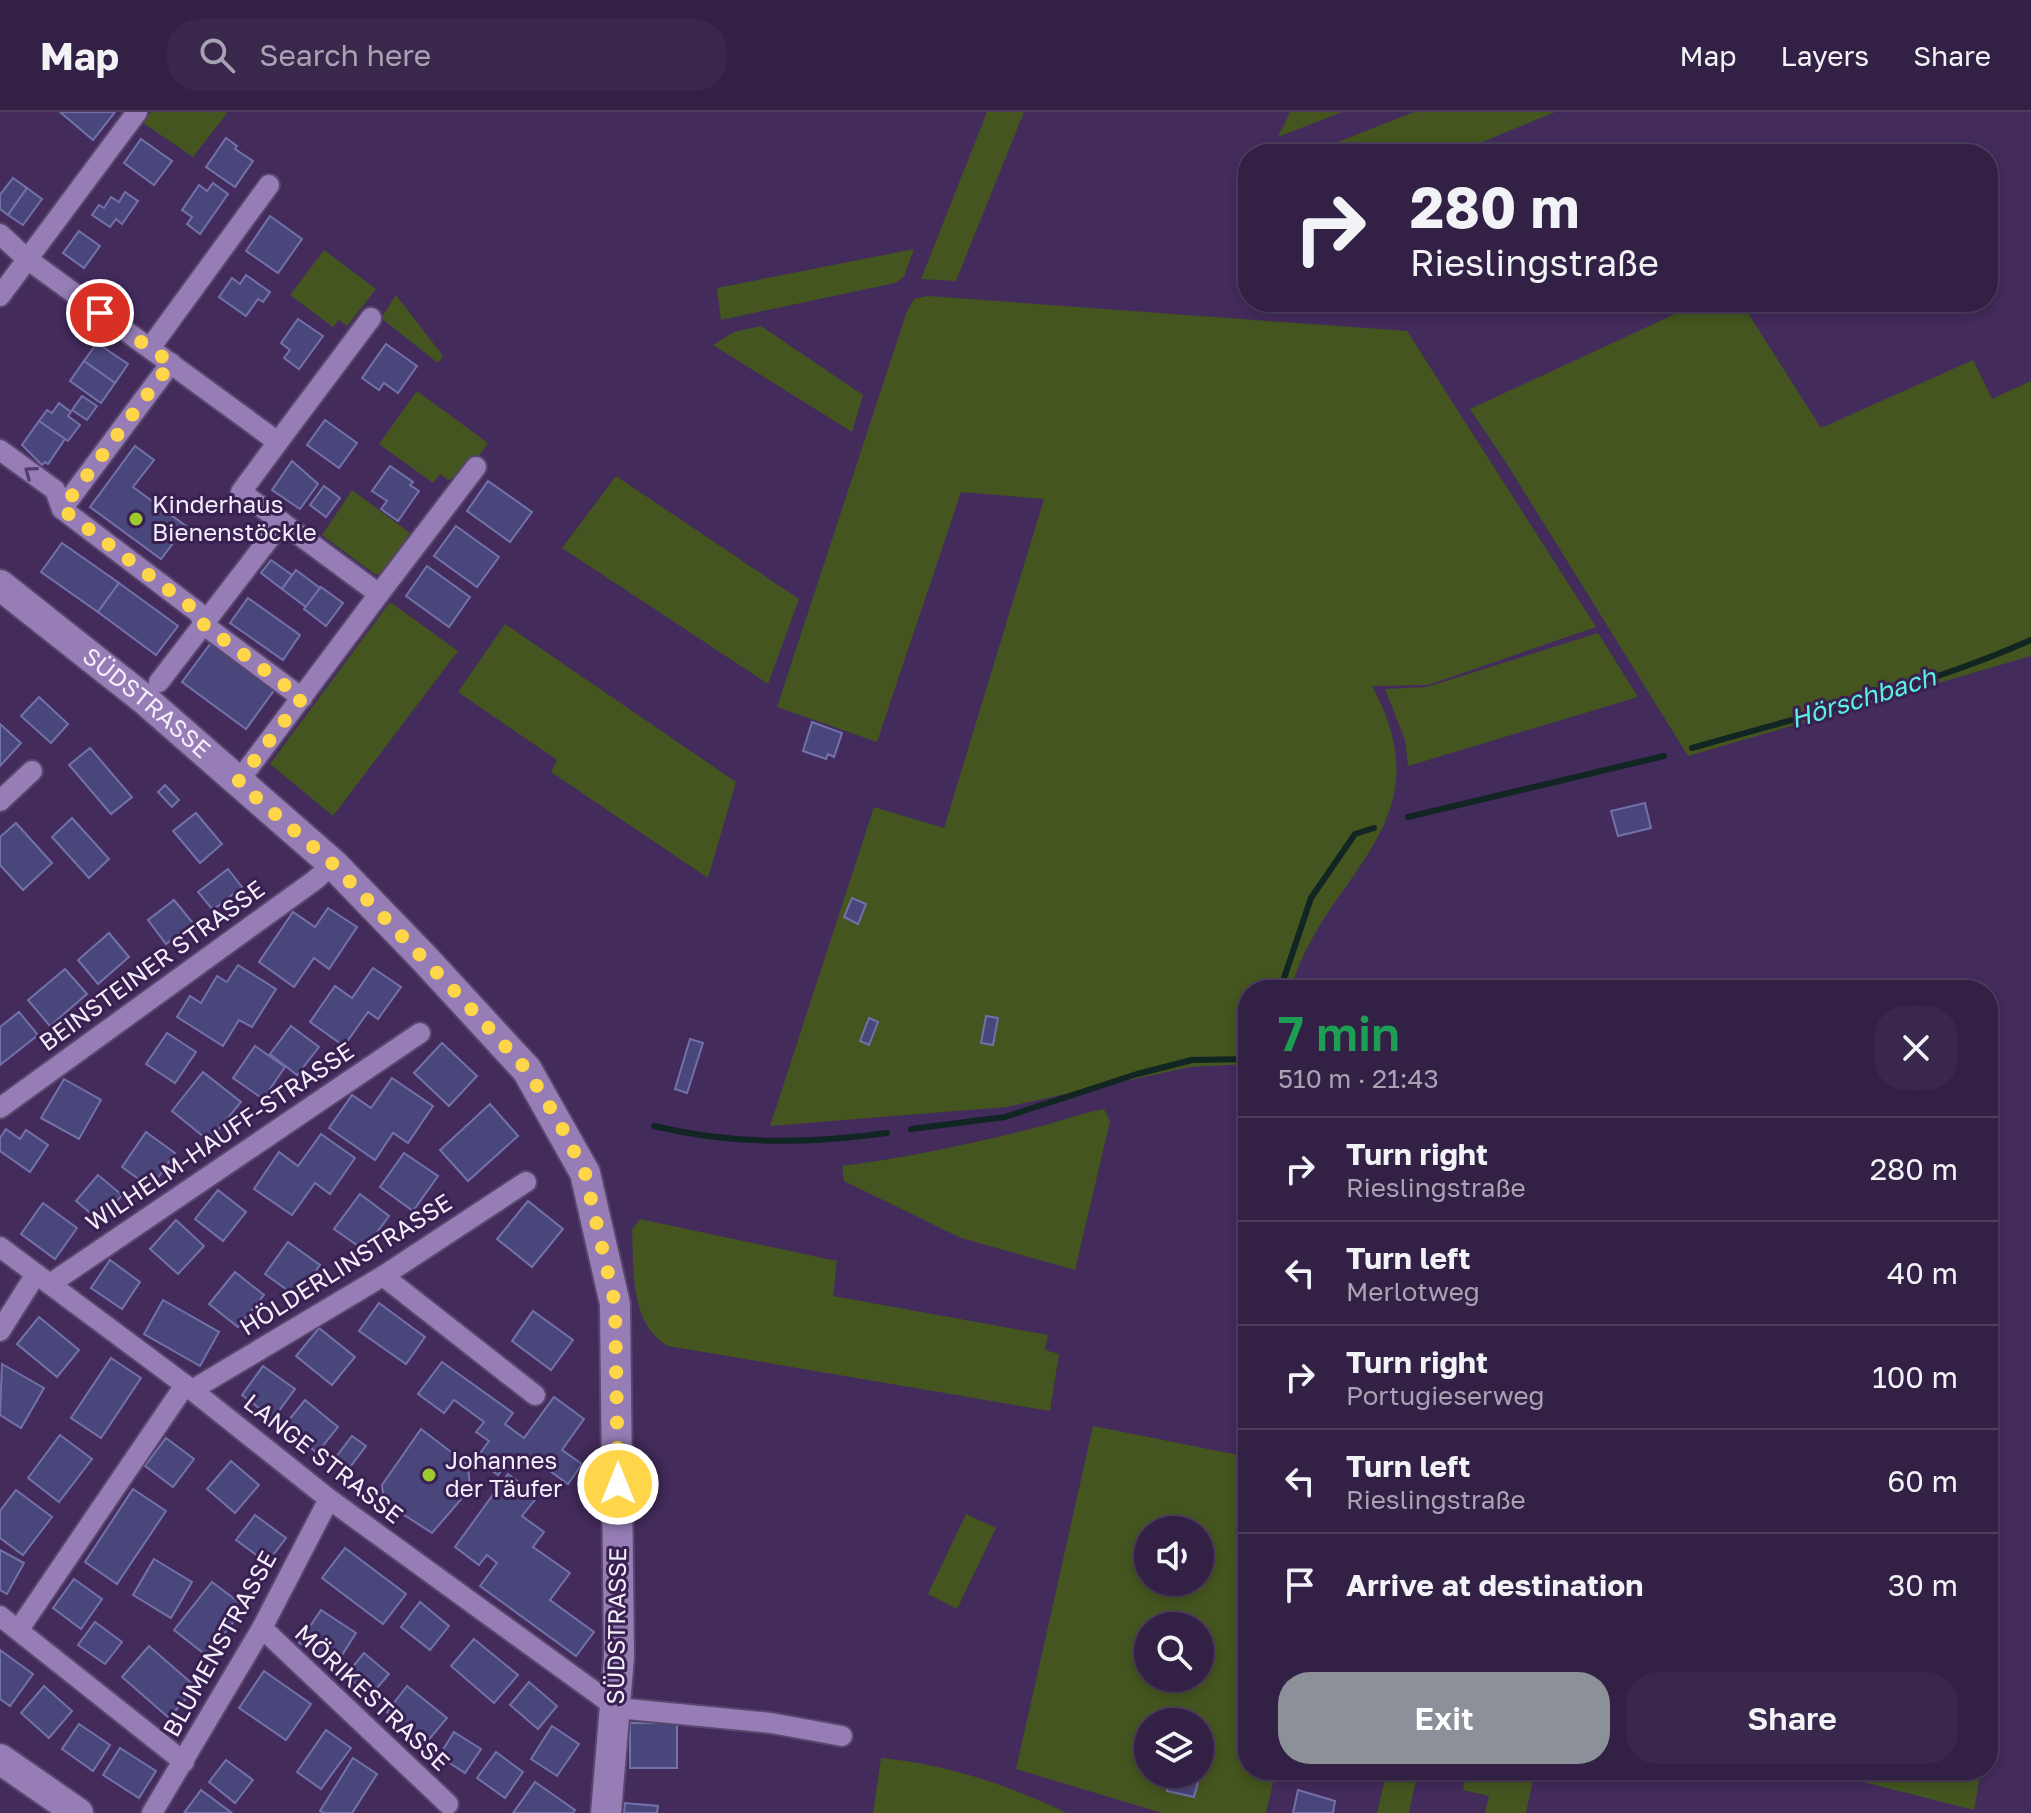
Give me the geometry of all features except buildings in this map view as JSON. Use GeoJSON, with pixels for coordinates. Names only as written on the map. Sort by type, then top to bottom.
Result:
{"type":"FeatureCollection","features":[{"type":"Feature","properties":{"kind":"street"},"geometry":{"type":"LineString","coordinates":[[0,296],[137,112]]}},
{"type":"Feature","properties":{"kind":"street"},"geometry":{"type":"LineString","coordinates":[[150,348],[269,185]]}},
{"type":"Feature","properties":{"kind":"street"},"geometry":{"type":"LineString","coordinates":[[0,234],[27,259],[278,442]]}},
{"type":"Feature","properties":{"kind":"street"},"geometry":{"type":"LineString","coordinates":[[371,318],[241,492],[379,594]]}},
{"type":"Feature","properties":{"kind":"street"},"geometry":{"type":"LineString","coordinates":[[62,509],[171,363]]}},
{"type":"Feature","properties":{"kind":"street"},"geometry":{"type":"LineString","coordinates":[[0,450],[55,490],[62,509],[199,613],[204,625],[302,698]]}},
{"type":"Feature","properties":{"kind":"street"},"geometry":{"type":"LineString","coordinates":[[238,782],[476,467]]}},
{"type":"Feature","properties":{"kind":"street"},"geometry":{"type":"LineString","coordinates":[[159,682],[282,522]]}},
{"type":"Feature","properties":{"kind":"street","name":"SÜDSTRASSE"},"geometry":{"type":"LineString","coordinates":[[0,585],[144,699],[333,864],[527,1070],[585,1173],[615,1304],[619,1657],[606,1813]]}},
{"type":"Feature","properties":{"kind":"street"},"geometry":{"type":"LineString","coordinates":[[0,801],[32,771]]}},
{"type":"Feature","properties":{"kind":"street","name":"BEINSTEINER STRASSE"},"geometry":{"type":"LineString","coordinates":[[0,1108],[197,967],[333,864]]}},
{"type":"Feature","properties":{"kind":"street","name":"WILHELM-HAUFF-STRASSE"},"geometry":{"type":"LineString","coordinates":[[0,1331],[43,1279],[420,1033]]}},
{"type":"Feature","properties":{"kind":"street","name":"HÖLDERLINSTRASSE"},"geometry":{"type":"LineString","coordinates":[[19,1629],[188,1388],[383,1276],[526,1182]]}},
{"type":"Feature","properties":{"kind":"street","name":"LANGE STRASSE"},"geometry":{"type":"LineString","coordinates":[[0,1247],[329,1499],[617,1708]]}},
{"type":"Feature","properties":{"kind":"street"},"geometry":{"type":"LineString","coordinates":[[383,1276],[535,1395]]}},
{"type":"Feature","properties":{"kind":"street","name":"BLUMENSTRASSE"},"geometry":{"type":"LineString","coordinates":[[152,1813],[262,1628],[329,1499]]}},
{"type":"Feature","properties":{"kind":"street"},"geometry":{"type":"LineString","coordinates":[[0,1616],[184,1762]]}},
{"type":"Feature","properties":{"kind":"street","name":"MÖRIKESTRASSE"},"geometry":{"type":"LineString","coordinates":[[262,1628],[448,1804]]}},
{"type":"Feature","properties":{"kind":"street"},"geometry":{"type":"LineString","coordinates":[[617,1708],[771,1723],[842,1736]]}},
{"type":"Feature","properties":{"kind":"street"},"geometry":{"type":"LineString","coordinates":[[0,1759],[78,1813]]}},
{"type":"Feature","properties":{"kind":"green space"},"geometry":{"type":"Polygon","coordinates":[[[151,112],[227,113],[193,157],[143,123],[151,112]]]}},
{"type":"Feature","properties":{"kind":"green space"},"geometry":{"type":"Polygon","coordinates":[[[987,112],[1024,112],[956,281],[921,279],[987,112]]]}},
{"type":"Feature","properties":{"kind":"green space"},"geometry":{"type":"Polygon","coordinates":[[[1290,112],[1342,112],[1278,137],[1290,112]]]}},
{"type":"Feature","properties":{"kind":"green space"},"geometry":{"type":"Polygon","coordinates":[[[1414,112],[1555,112],[1477,144],[1332,144],[1414,112]]]}},
{"type":"Feature","properties":{"kind":"green space"},"geometry":{"type":"Polygon","coordinates":[[[914,249],[904,277],[895,283],[721,320],[717,288],[914,249]]]}},
{"type":"Feature","properties":{"kind":"green space"},"geometry":{"type":"Polygon","coordinates":[[[324,250],[376,289],[347,326],[339,320],[333,327],[290,295],[324,250]]]}},
{"type":"Feature","properties":{"kind":"green space"},"geometry":{"type":"Polygon","coordinates":[[[396,295],[443,356],[438,363],[381,318],[396,295]]]}},
{"type":"Feature","properties":{"kind":"green space"},"geometry":{"type":"Polygon","coordinates":[[[928,296],[1407,331],[1596,627],[1428,685],[1372,686],[1392,735],[1396,777],[1388,814],[1372,847],[1307,949],[1295,980],[1238,980],[1238,1065],[1190,1067],[1006,1107],[770,1126],[874,807],[944,828],[1044,499],[961,492],[877,742],[777,707],[907,311],[914,299],[928,296]]]}},
{"type":"Feature","properties":{"kind":"green space"},"geometry":{"type":"Polygon","coordinates":[[[1679,312],[1747,312],[1821,428],[1973,360],[1992,399],[2031,381],[2031,656],[1688,756],[1470,409],[1679,312]]]}},
{"type":"Feature","properties":{"kind":"green space"},"geometry":{"type":"Polygon","coordinates":[[[761,326],[863,395],[852,432],[713,345],[734,332],[761,326]]]}},
{"type":"Feature","properties":{"kind":"green space"},"geometry":{"type":"Polygon","coordinates":[[[417,391],[488,443],[475,461],[469,457],[448,480],[440,474],[433,483],[379,444],[417,391]]]}},
{"type":"Feature","properties":{"kind":"green space"},"geometry":{"type":"Polygon","coordinates":[[[616,476],[799,599],[768,684],[562,548],[616,476]]]}},
{"type":"Feature","properties":{"kind":"green space"},"geometry":{"type":"Polygon","coordinates":[[[352,490],[410,533],[384,573],[376,575],[322,535],[352,490]]]}},
{"type":"Feature","properties":{"kind":"green space"},"geometry":{"type":"Polygon","coordinates":[[[390,602],[458,651],[333,816],[270,764],[390,602]]]}},
{"type":"Feature","properties":{"kind":"green space"},"geometry":{"type":"Polygon","coordinates":[[[505,624],[736,782],[708,878],[551,772],[557,760],[458,692],[505,624]]]}},
{"type":"Feature","properties":{"kind":"green space"},"geometry":{"type":"Polygon","coordinates":[[[1598,633],[1638,697],[1408,766],[1405,740],[1385,689],[1427,687],[1598,633]]]}},
{"type":"Feature","properties":{"kind":"green space"},"geometry":{"type":"Polygon","coordinates":[[[1104,1109],[1110,1121],[1075,1270],[961,1238],[844,1181],[842,1166],[957,1146],[1104,1109]]]}},
{"type":"Feature","properties":{"kind":"green space"},"geometry":{"type":"Polygon","coordinates":[[[640,1219],[837,1261],[833,1296],[1048,1335],[1045,1350],[1059,1354],[1050,1411],[668,1346],[646,1324],[636,1294],[632,1229],[640,1219]]]}},
{"type":"Feature","properties":{"kind":"green space"},"geometry":{"type":"Polygon","coordinates":[[[1093,1426],[1238,1455],[1238,1780],[1274,1780],[1266,1813],[1162,1813],[1016,1769],[1093,1426]]]}},
{"type":"Feature","properties":{"kind":"green space"},"geometry":{"type":"Polygon","coordinates":[[[966,1514],[996,1528],[957,1609],[928,1594],[966,1514]]]}},
{"type":"Feature","properties":{"kind":"green space"},"geometry":{"type":"Polygon","coordinates":[[[881,1758],[929,1765],[976,1777],[1067,1813],[873,1813],[881,1758]]]}},
{"type":"Feature","properties":{"kind":"green space"},"geometry":{"type":"Polygon","coordinates":[[[1385,1780],[1416,1780],[1409,1813],[1377,1813],[1385,1780]]]}},
{"type":"Feature","properties":{"kind":"green space"},"geometry":{"type":"Polygon","coordinates":[[[1465,1780],[1533,1780],[1526,1813],[1485,1813],[1489,1796],[1463,1790],[1465,1780]]]}},
{"type":"Feature","properties":{"kind":"green space"},"geometry":{"type":"Polygon","coordinates":[[[1856,1780],[1979,1780],[1974,1810],[1856,1780]]]}},
{"type":"Feature","properties":{"kind":"waterway","name":"Hörschbach"},"geometry":{"type":"LineString","coordinates":[[1692,748],[1906,687],[2031,640]]}},
{"type":"Feature","properties":{"kind":"waterway","name":"Hörschbach"},"geometry":{"type":"LineString","coordinates":[[1408,817],[1664,756]]}},
{"type":"Feature","properties":{"kind":"waterway","name":"Hörschbach"},"geometry":{"type":"LineString","coordinates":[[1283,980],[1311,898],[1355,834],[1374,828]]}},
{"type":"Feature","properties":{"kind":"waterway"},"geometry":{"type":"LineString","coordinates":[[911,1129],[1005,1117],[1137,1074],[1192,1060],[1238,1059]]}},
{"type":"Feature","properties":{"kind":"waterway"},"geometry":{"type":"LineString","coordinates":[[654,1126],[712,1137],[770,1141],[887,1133]]}},
{"type":"Feature","properties":{"kind":"place","name":"Kinderhaus Bienenstöckle"},"geometry":{"type":"Point","coordinates":[136,519]}},
{"type":"Feature","properties":{"kind":"place","name":"Johannes der Täufer"},"geometry":{"type":"Point","coordinates":[429,1475]}},
{"type":"Feature","properties":{"kind":"route"},"geometry":{"type":"LineString","coordinates":[[100,313],[171,363],[62,509],[199,613],[204,625],[302,698],[238,782],[333,864],[423,957],[527,1070],[559,1122],[585,1173],[615,1304],[618,1484]]}}]}
